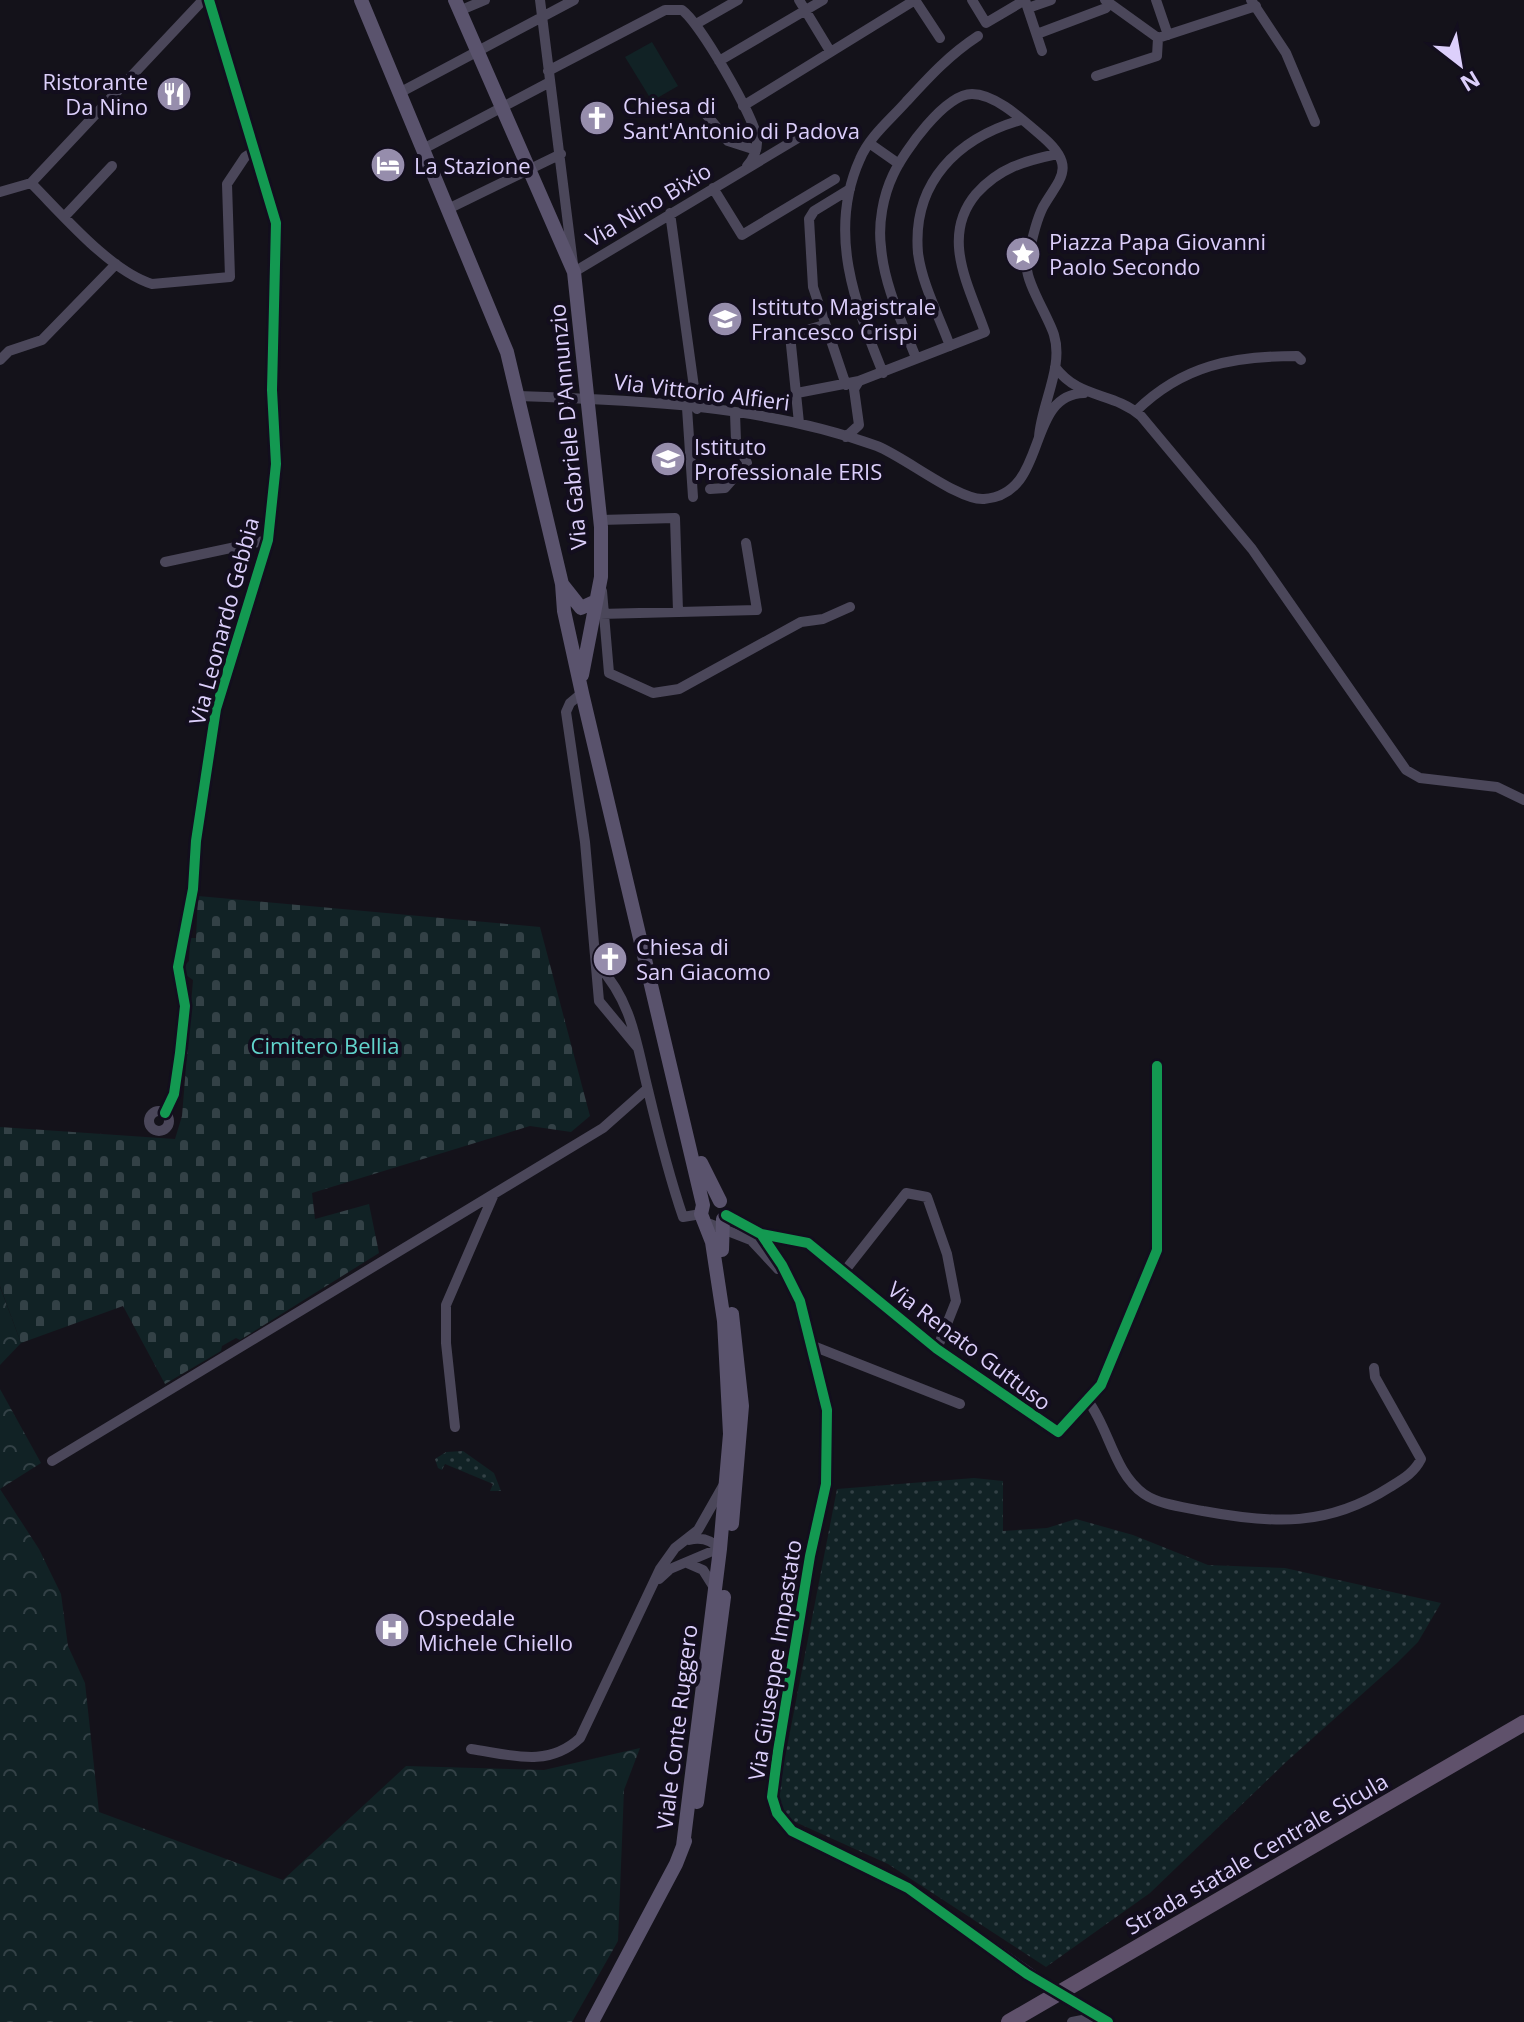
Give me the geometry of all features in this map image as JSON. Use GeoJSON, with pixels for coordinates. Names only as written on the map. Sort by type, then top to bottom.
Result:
{"type":"FeatureCollection","features":[{"type":"Feature","properties":{"kind":"main road"},"geometry":{"type":"LineString","coordinates":[[364,1],[507,352],[562,584],[581,689],[679,1103],[714,1216]]}},
{"type":"Feature","properties":{"kind":"main road","name":"Via Gabriele D'Annunzio"},"geometry":{"type":"LineString","coordinates":[[457,5],[574,272],[600,520],[601,577],[598,610],[581,689]]}},
{"type":"Feature","properties":{"kind":"main road"},"geometry":{"type":"LineString","coordinates":[[562,584],[581,608],[598,610]]}},
{"type":"Feature","properties":{"kind":"main road","name":"Viale Conte Ruggero"},"geometry":{"type":"LineString","coordinates":[[683,1846],[697,1807],[712,1702],[739,1454],[741,1379],[714,1216]]}},
{"type":"Feature","properties":{"kind":"main road","name":"Viale Conte Ruggero"},"geometry":{"type":"LineString","coordinates":[[683,1846],[720,1549],[731,1396],[714,1216]]}},
{"type":"Feature","properties":{"kind":"main road","name":"Strada statale Centrale Sicula"},"geometry":{"type":"LineString","coordinates":[[1009,2022],[1524,1723]]}},
{"type":"Feature","properties":{"kind":"main road"},"geometry":{"type":"LineString","coordinates":[[592,2022],[683,1846]]}},
{"type":"Feature","properties":{"kind":"street","name":"Via Leonardo Gebbia"},"geometry":{"type":"LineString","coordinates":[[165,1113],[174,1094],[180,1053],[185,1006],[178,967],[193,889],[196,841],[216,709],[268,540],[276,464],[272,390],[276,223],[256,150],[206,0]]}},
{"type":"Feature","properties":{"kind":"street"},"geometry":{"type":"LineString","coordinates":[[0,192],[31,183],[206,0]]}},
{"type":"Feature","properties":{"kind":"street"},"geometry":{"type":"LineString","coordinates":[[457,5],[485,0]]}},
{"type":"Feature","properties":{"kind":"street"},"geometry":{"type":"LineString","coordinates":[[540,0],[574,272]]}},
{"type":"Feature","properties":{"kind":"street"},"geometry":{"type":"LineString","coordinates":[[401,92],[574,0]]}},
{"type":"Feature","properties":{"kind":"street"},"geometry":{"type":"LineString","coordinates":[[696,24],[738,0]]}},
{"type":"Feature","properties":{"kind":"street"},"geometry":{"type":"LineString","coordinates":[[719,61],[802,5],[823,0]]}},
{"type":"Feature","properties":{"kind":"street"},"geometry":{"type":"LineString","coordinates":[[743,106],[915,0],[940,38]]}},
{"type":"Feature","properties":{"kind":"street"},"geometry":{"type":"LineString","coordinates":[[972,0],[986,23],[1026,3],[1051,0]]}},
{"type":"Feature","properties":{"kind":"street"},"geometry":{"type":"LineString","coordinates":[[1096,76],[1157,56],[1163,36],[1156,0]]}},
{"type":"Feature","properties":{"kind":"street"},"geometry":{"type":"LineString","coordinates":[[1026,3],[1042,51]]}},
{"type":"Feature","properties":{"kind":"street"},"geometry":{"type":"LineString","coordinates":[[1037,34],[1106,4],[1163,36],[1254,3],[1286,53],[1315,122]]}},
{"type":"Feature","properties":{"kind":"street"},"geometry":{"type":"LineString","coordinates":[[802,5],[830,51]]}},
{"type":"Feature","properties":{"kind":"street"},"geometry":{"type":"LineString","coordinates":[[423,143],[549,77],[665,10],[682,10],[696,24],[719,61],[756,134],[756,150],[743,170]]}},
{"type":"Feature","properties":{"kind":"street"},"geometry":{"type":"LineString","coordinates":[[883,373],[847,271],[845,224],[850,189],[869,143],[949,55],[978,36]]}},
{"type":"Feature","properties":{"kind":"street"},"geometry":{"type":"LineString","coordinates":[[916,358],[887,279],[880,246],[887,190],[899,164],[944,105],[961,96],[981,95],[1021,120],[1052,145],[1063,177],[1043,206],[1026,271],[1054,334],[1055,367],[1040,416],[1039,437]]}},
{"type":"Feature","properties":{"kind":"street"},"geometry":{"type":"LineString","coordinates":[[705,113],[728,141],[756,150]]}},
{"type":"Feature","properties":{"kind":"street"},"geometry":{"type":"LineString","coordinates":[[950,346],[918,252],[927,194],[944,165],[961,148],[983,133],[1021,120]]}},
{"type":"Feature","properties":{"kind":"street","name":"Via Nino Bixio"},"geometry":{"type":"LineString","coordinates":[[574,272],[808,132]]}},
{"type":"Feature","properties":{"kind":"street"},"geometry":{"type":"LineString","coordinates":[[869,143],[899,164]]}},
{"type":"Feature","properties":{"kind":"street"},"geometry":{"type":"LineString","coordinates":[[31,183],[116,264],[152,284],[230,277],[227,184],[245,157],[256,150]]}},
{"type":"Feature","properties":{"kind":"street"},"geometry":{"type":"LineString","coordinates":[[453,215],[530,176],[561,154]]}},
{"type":"Feature","properties":{"kind":"street"},"geometry":{"type":"LineString","coordinates":[[797,393],[859,381],[985,332],[961,261],[959,218],[978,192],[1006,169],[1057,154]]}},
{"type":"Feature","properties":{"kind":"street"},"geometry":{"type":"LineString","coordinates":[[65,216],[112,166]]}},
{"type":"Feature","properties":{"kind":"street"},"geometry":{"type":"LineString","coordinates":[[713,188],[742,235],[835,179]]}},
{"type":"Feature","properties":{"kind":"street"},"geometry":{"type":"LineString","coordinates":[[846,385],[813,287],[809,219],[814,211],[850,189]]}},
{"type":"Feature","properties":{"kind":"street"},"geometry":{"type":"LineString","coordinates":[[670,213],[692,408],[693,497]]}},
{"type":"Feature","properties":{"kind":"street"},"geometry":{"type":"LineString","coordinates":[[0,360],[9,351],[42,340],[116,264]]}},
{"type":"Feature","properties":{"kind":"street"},"geometry":{"type":"LineString","coordinates":[[799,423],[790,335],[824,325]]}},
{"type":"Feature","properties":{"kind":"street"},"geometry":{"type":"LineString","coordinates":[[1136,411],[1151,396],[1192,370],[1224,360],[1283,356],[1297,356],[1301,360]]}},
{"type":"Feature","properties":{"kind":"street"},"geometry":{"type":"LineString","coordinates":[[1055,367],[1074,387],[1136,411],[1252,549],[1406,770],[1420,778],[1497,787],[1524,800]]}},
{"type":"Feature","properties":{"kind":"street"},"geometry":{"type":"LineString","coordinates":[[846,437],[859,425],[854,389],[859,381]]}},
{"type":"Feature","properties":{"kind":"street"},"geometry":{"type":"LineString","coordinates":[[1039,437],[1056,405],[1077,393],[1086,393]]}},
{"type":"Feature","properties":{"kind":"street","name":"Via Vittorio Alfieri"},"geometry":{"type":"LineString","coordinates":[[518,396],[589,398],[799,423],[901,456],[963,495],[987,499],[1011,490],[1021,480],[1039,437]]}},
{"type":"Feature","properties":{"kind":"street"},"geometry":{"type":"LineString","coordinates":[[710,489],[725,488],[747,463],[736,441],[735,413]]}},
{"type":"Feature","properties":{"kind":"street"},"geometry":{"type":"LineString","coordinates":[[600,520],[675,518],[678,611]]}},
{"type":"Feature","properties":{"kind":"street"},"geometry":{"type":"LineString","coordinates":[[165,562],[268,540]]}},
{"type":"Feature","properties":{"kind":"street"},"geometry":{"type":"LineString","coordinates":[[746,543],[757,610],[598,610],[609,673],[643,691],[679,689],[801,622],[823,619],[850,607]]}},
{"type":"Feature","properties":{"kind":"street"},"geometry":{"type":"LineString","coordinates":[[581,689],[566,712],[598,965],[599,1001],[638,1048]]}},
{"type":"Feature","properties":{"kind":"street"},"geometry":{"type":"LineString","coordinates":[[598,965],[623,996],[634,1024],[647,1089],[683,1217],[714,1216],[761,1234],[792,1286]]}},
{"type":"Feature","properties":{"kind":"street","name":"Via Renato Guttuso"},"geometry":{"type":"LineString","coordinates":[[761,1234],[808,1243],[937,1349],[1053,1431],[1063,1430],[1101,1385],[1157,1250],[1157,1066]]}},
{"type":"Feature","properties":{"kind":"street"},"geometry":{"type":"LineString","coordinates":[[52,1461],[603,1128],[647,1089]]}},
{"type":"Feature","properties":{"kind":"street"},"geometry":{"type":"LineString","coordinates":[[843,1273],[906,1193],[927,1197],[947,1254],[956,1301],[937,1349]]}},
{"type":"Feature","properties":{"kind":"street"},"geometry":{"type":"LineString","coordinates":[[455,1427],[446,1343],[446,1305],[494,1194]]}},
{"type":"Feature","properties":{"kind":"street"},"geometry":{"type":"LineString","coordinates":[[714,1216],[751,1240],[792,1286]]}},
{"type":"Feature","properties":{"kind":"street","name":"Via Giuseppe Impastato"},"geometry":{"type":"LineString","coordinates":[[792,1286],[813,1346],[827,1410],[829,1447],[826,1484],[810,1556],[778,1751],[772,1797],[777,1813],[785,1825],[806,1839],[908,1888],[1052,1988]]}},
{"type":"Feature","properties":{"kind":"street"},"geometry":{"type":"LineString","coordinates":[[813,1346],[960,1404]]}},
{"type":"Feature","properties":{"kind":"street"},"geometry":{"type":"LineString","coordinates":[[1088,1401],[1100,1417],[1107,1438],[1134,1483],[1150,1497],[1176,1506],[1260,1521],[1322,1518],[1373,1498],[1413,1472],[1421,1459],[1375,1377],[1374,1368]]}},
{"type":"Feature","properties":{"kind":"street"},"geometry":{"type":"LineString","coordinates":[[650,1590],[670,1569],[720,1549],[725,1544],[739,1454]]}},
{"type":"Feature","properties":{"kind":"street"},"geometry":{"type":"LineString","coordinates":[[471,1749],[537,1759],[551,1757],[570,1747],[586,1729],[667,1556],[706,1520],[727,1477]]}},
{"type":"Feature","properties":{"kind":"street"},"geometry":{"type":"LineString","coordinates":[[687,1540],[700,1538],[714,1542],[723,1557],[710,1675],[712,1702]]}},
{"type":"Feature","properties":{"kind":"street"},"geometry":{"type":"LineString","coordinates":[[685,1563],[703,1570],[715,1589]]}},
{"type":"Feature","properties":{"kind":"street"},"geometry":{"type":"LineString","coordinates":[[1066,1998],[1104,2020]]}},
{"type":"Feature","properties":{"kind":"street"},"geometry":{"type":"LineString","coordinates":[[1072,2022],[1104,2020]]}},
{"type":"Feature","properties":{"kind":"green space"},"geometry":{"type":"Polygon","coordinates":[[[652,42],[678,86],[652,101],[625,57],[652,42]]]}},
{"type":"Feature","properties":{"kind":"green space","name":"Cimitero Bellia"},"geometry":{"type":"Polygon","coordinates":[[[198,896],[540,927],[590,1116],[571,1132],[530,1126],[312,1193],[315,1219],[369,1204],[379,1253],[240,1340],[236,1338],[222,1346],[221,1351],[165,1384],[123,1306],[21,1343],[0,1286],[0,1127],[175,1139],[182,1116],[193,980],[183,973],[183,967],[189,961],[190,938],[196,938],[198,896]]]}},
{"type":"Feature","properties":{"kind":"green space"},"geometry":{"type":"Polygon","coordinates":[[[0,1287],[21,1343],[0,1365],[0,1287]]]}},
{"type":"Feature","properties":{"kind":"green space"},"geometry":{"type":"Polygon","coordinates":[[[0,1389],[41,1463],[0,1489],[0,1389]]]}},
{"type":"Feature","properties":{"kind":"green space"},"geometry":{"type":"Polygon","coordinates":[[[463,1451],[494,1473],[501,1491],[490,1491],[493,1484],[445,1464],[442,1470],[438,1468],[435,1459],[446,1452],[463,1451]]]}},
{"type":"Feature","properties":{"kind":"green space"},"geometry":{"type":"Polygon","coordinates":[[[974,1478],[1003,1481],[1003,1531],[1047,1528],[1076,1519],[1133,1535],[1208,1565],[1285,1568],[1441,1603],[1418,1642],[1397,1663],[1286,1762],[1150,1893],[1046,1967],[888,1864],[782,1816],[777,1799],[837,1489],[974,1478]]]}},
{"type":"Feature","properties":{"kind":"green space"},"geometry":{"type":"Polygon","coordinates":[[[0,1489],[39,1549],[61,1594],[68,1646],[85,1683],[99,1812],[283,1880],[406,1766],[544,1770],[640,1748],[624,1790],[618,1941],[572,2022],[0,2022],[0,1489]]]}},
{"type":"Feature","properties":{"kind":"cycle path"},"geometry":{"type":"LineString","coordinates":[[165,1113],[174,1094],[180,1053],[185,1006],[178,967],[193,889],[196,841],[216,709],[268,540],[276,464],[272,390],[276,223],[209,0]]}},
{"type":"Feature","properties":{"kind":"cycle path"},"geometry":{"type":"LineString","coordinates":[[761,1234],[808,1243],[937,1349],[1058,1432],[1101,1385],[1157,1250],[1157,1066]]}},
{"type":"Feature","properties":{"kind":"cycle path"},"geometry":{"type":"LineString","coordinates":[[726,1215],[761,1234],[782,1265],[800,1301],[827,1410],[826,1484],[810,1556],[778,1751],[772,1797],[777,1813],[792,1831],[908,1888],[1027,1974],[1108,2022]]}},
{"type":"Feature","properties":{"kind":"place","name":"Ristorante Da Nino"},"geometry":{"type":"Point","coordinates":[174,94]}},
{"type":"Feature","properties":{"kind":"place","name":"Chiesa di Sant'Antonio di Padova"},"geometry":{"type":"Point","coordinates":[597,118]}},
{"type":"Feature","properties":{"kind":"place","name":"La Stazione"},"geometry":{"type":"Point","coordinates":[388,165]}},
{"type":"Feature","properties":{"kind":"place","name":"Piazza Papa Giovanni Paolo Secondo"},"geometry":{"type":"Point","coordinates":[1023,254]}},
{"type":"Feature","properties":{"kind":"place","name":"Istituto Magistrale Francesco Crispi"},"geometry":{"type":"Point","coordinates":[725,319]}},
{"type":"Feature","properties":{"kind":"place","name":"Istituto Professionale ERIS"},"geometry":{"type":"Point","coordinates":[668,459]}},
{"type":"Feature","properties":{"kind":"place","name":"Chiesa di San Giacomo"},"geometry":{"type":"Point","coordinates":[610,959]}},
{"type":"Feature","properties":{"kind":"place","name":"Ospedale Michele Chiello"},"geometry":{"type":"Point","coordinates":[392,1630]}}]}
